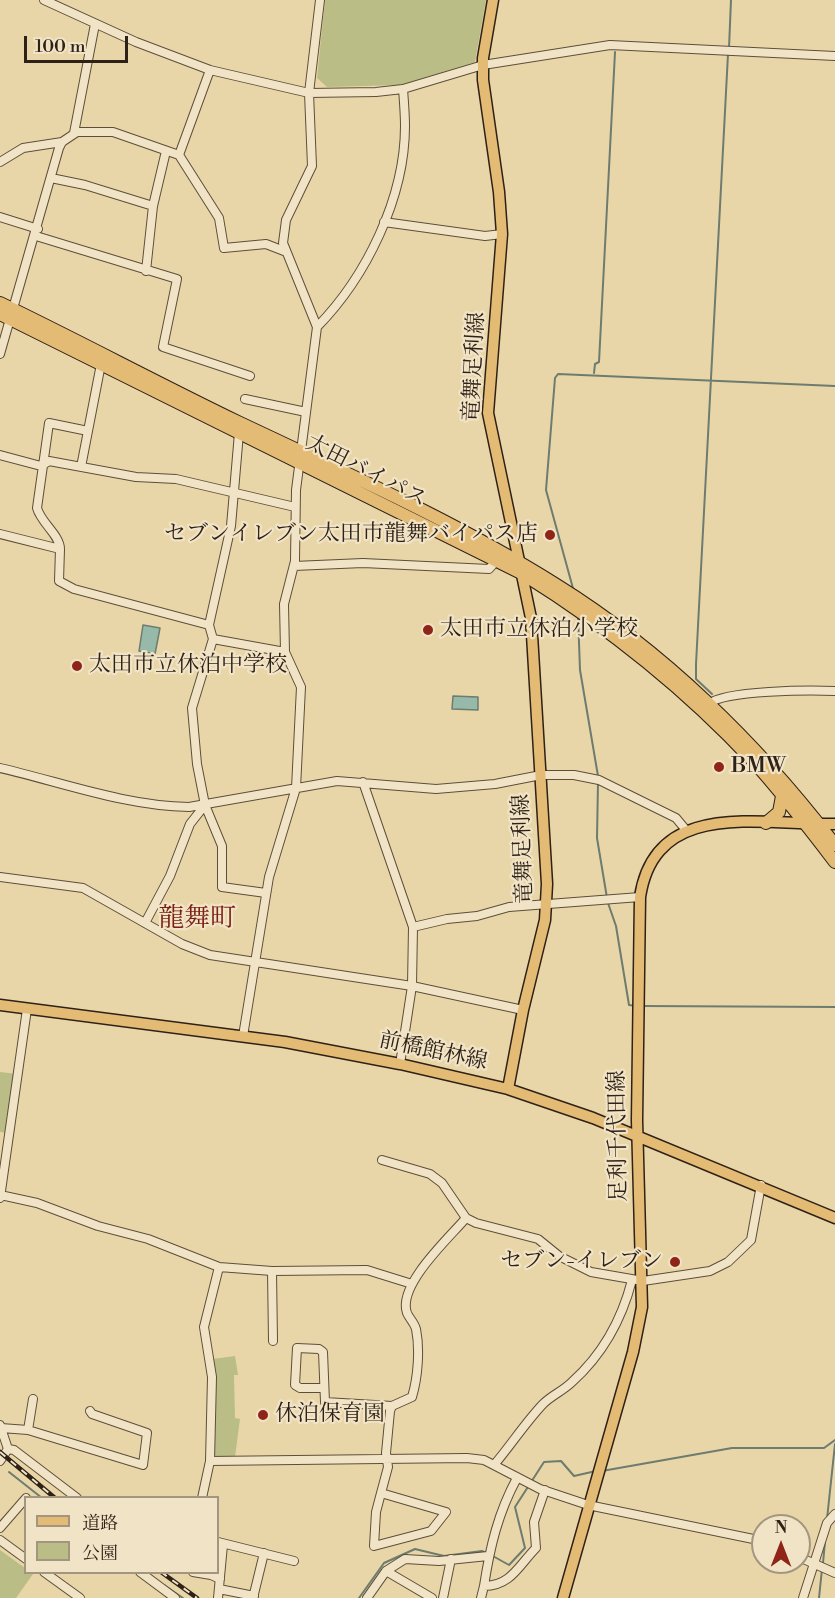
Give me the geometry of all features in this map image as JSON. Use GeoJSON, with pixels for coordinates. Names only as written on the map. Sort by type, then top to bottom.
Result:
{"type":"FeatureCollection","features":[{"type":"Feature","properties":{"kind":"highway","name":"太田バイパス"},"geometry":{"type":"LineString","coordinates":[[0,303],[8,314],[101,364],[239,433],[301,457],[496,561],[522,569],[676,686],[754,763],[835,862]]}},
{"type":"Feature","properties":{"kind":"highway","name":"太田バイパス"},"geometry":{"type":"LineString","coordinates":[[8,314],[301,457],[586,604],[652,655],[709,704],[790,788],[835,845]]}},
{"type":"Feature","properties":{"kind":"highway"},"geometry":{"type":"LineString","coordinates":[[766,824],[778,812],[782,796]]}},
{"type":"Feature","properties":{"kind":"main road","name":"竜舞足利線"},"geometry":{"type":"LineString","coordinates":[[493,0],[483,65],[502,234],[488,413],[531,618],[541,775],[546,906],[508,1089]]}},
{"type":"Feature","properties":{"kind":"main road","name":"足利千代田線"},"geometry":{"type":"LineString","coordinates":[[563,1598],[636,1339],[640,897],[647,865],[657,852],[686,831],[711,825],[835,824]]}},
{"type":"Feature","properties":{"kind":"main road","name":"前橋館林線"},"geometry":{"type":"LineString","coordinates":[[0,1005],[243,1036],[400,1064],[508,1089],[637,1136],[761,1185],[835,1218]]}},
{"type":"Feature","properties":{"kind":"street"},"geometry":{"type":"LineString","coordinates":[[243,1036],[266,893],[296,788],[301,687],[285,652],[284,604],[294,566],[296,507],[317,327],[284,251],[286,220],[312,166],[309,93],[320,0]]}},
{"type":"Feature","properties":{"kind":"street"},"geometry":{"type":"LineString","coordinates":[[47,1],[95,24],[210,70],[309,93],[376,93],[403,89],[483,65],[620,45],[835,56]]}},
{"type":"Feature","properties":{"kind":"street"},"geometry":{"type":"LineString","coordinates":[[74,134],[95,24]]}},
{"type":"Feature","properties":{"kind":"street"},"geometry":{"type":"LineString","coordinates":[[179,155],[210,70]]}},
{"type":"Feature","properties":{"kind":"street"},"geometry":{"type":"LineString","coordinates":[[317,327],[338,306],[351,286],[384,222],[395,189],[405,128],[403,89]]}},
{"type":"Feature","properties":{"kind":"street"},"geometry":{"type":"LineString","coordinates":[[0,162],[23,148],[62,142],[74,134],[113,132],[179,155],[219,218],[224,248],[266,244],[284,251]]}},
{"type":"Feature","properties":{"kind":"street"},"geometry":{"type":"LineString","coordinates":[[0,354],[8,314],[37,233],[62,142]]}},
{"type":"Feature","properties":{"kind":"street"},"geometry":{"type":"LineString","coordinates":[[146,271],[153,206],[166,151]]}},
{"type":"Feature","properties":{"kind":"street"},"geometry":{"type":"LineString","coordinates":[[51,178],[85,185],[153,206]]}},
{"type":"Feature","properties":{"kind":"street"},"geometry":{"type":"LineString","coordinates":[[0,217],[37,233],[146,271],[177,279],[163,347],[250,376]]}},
{"type":"Feature","properties":{"kind":"street"},"geometry":{"type":"LineString","coordinates":[[384,222],[485,236],[502,234]]}},
{"type":"Feature","properties":{"kind":"street"},"geometry":{"type":"LineString","coordinates":[[81,467],[101,364]]}},
{"type":"Feature","properties":{"kind":"street"},"geometry":{"type":"LineString","coordinates":[[245,399],[306,412]]}},
{"type":"Feature","properties":{"kind":"street"},"geometry":{"type":"LineString","coordinates":[[88,431],[49,423],[41,466],[37,508],[40,518],[60,544],[59,581],[74,589],[209,625]]}},
{"type":"Feature","properties":{"kind":"street"},"geometry":{"type":"LineString","coordinates":[[239,433],[231,526],[209,625],[213,639],[192,708],[197,764],[205,805],[222,846],[222,887],[266,893]]}},
{"type":"Feature","properties":{"kind":"street"},"geometry":{"type":"LineString","coordinates":[[0,455],[41,466],[49,461],[136,477],[176,479],[296,507]]}},
{"type":"Feature","properties":{"kind":"street"},"geometry":{"type":"LineString","coordinates":[[0,534],[60,549]]}},
{"type":"Feature","properties":{"kind":"street"},"geometry":{"type":"LineString","coordinates":[[294,566],[363,563],[489,569],[496,561]]}},
{"type":"Feature","properties":{"kind":"street"},"geometry":{"type":"LineString","coordinates":[[213,639],[285,652]]}},
{"type":"Feature","properties":{"kind":"street"},"geometry":{"type":"LineString","coordinates":[[709,704],[715,699],[751,694],[805,690],[835,691]]}},
{"type":"Feature","properties":{"kind":"street"},"geometry":{"type":"LineString","coordinates":[[0,768],[157,805],[205,805],[336,781],[436,789],[495,784],[541,775],[574,775],[599,780],[676,818],[686,831]]}},
{"type":"Feature","properties":{"kind":"street"},"geometry":{"type":"LineString","coordinates":[[363,782],[413,927],[412,986],[400,1064]]}},
{"type":"Feature","properties":{"kind":"street"},"geometry":{"type":"LineString","coordinates":[[145,923],[170,876],[190,824],[205,805]]}},
{"type":"Feature","properties":{"kind":"street"},"geometry":{"type":"LineString","coordinates":[[0,877],[57,882],[83,888],[194,950],[210,955],[412,986],[523,1010]]}},
{"type":"Feature","properties":{"kind":"street"},"geometry":{"type":"LineString","coordinates":[[413,927],[447,919],[477,916],[509,907],[546,906],[597,899],[640,897]]}},
{"type":"Feature","properties":{"kind":"street"},"geometry":{"type":"LineString","coordinates":[[27,1009],[0,1196],[37,1203],[98,1226],[148,1239],[219,1267],[272,1272],[367,1269],[412,1284]]}},
{"type":"Feature","properties":{"kind":"street"},"geometry":{"type":"LineString","coordinates":[[382,1160],[430,1174],[442,1183],[466,1218],[538,1239],[559,1256],[591,1272],[638,1281],[710,1271],[728,1262],[751,1240],[761,1185]]}},
{"type":"Feature","properties":{"kind":"street"},"geometry":{"type":"LineString","coordinates":[[323,1388],[300,1388],[295,1385],[297,1348],[313,1348],[323,1352],[325,1402],[392,1406],[412,1397],[417,1381],[416,1330],[406,1312],[412,1284],[425,1264],[466,1218]]}},
{"type":"Feature","properties":{"kind":"street"},"geometry":{"type":"LineString","coordinates":[[202,1496],[210,1461],[212,1377],[204,1327],[219,1267]]}},
{"type":"Feature","properties":{"kind":"street"},"geometry":{"type":"LineString","coordinates":[[272,1272],[273,1341]]}},
{"type":"Feature","properties":{"kind":"street"},"geometry":{"type":"LineString","coordinates":[[494,1465],[518,1432],[541,1407],[574,1381],[599,1354],[638,1281]]}},
{"type":"Feature","properties":{"kind":"street"},"geometry":{"type":"LineString","coordinates":[[28,1430],[33,1399]]}},
{"type":"Feature","properties":{"kind":"street"},"geometry":{"type":"LineString","coordinates":[[381,1493],[446,1512],[431,1531],[374,1546],[376,1512],[388,1460],[389,1417],[392,1406]]}},
{"type":"Feature","properties":{"kind":"street"},"geometry":{"type":"LineString","coordinates":[[8,1449],[1,1426],[28,1430],[142,1465],[147,1434],[92,1414],[90,1411]]}},
{"type":"Feature","properties":{"kind":"street"},"geometry":{"type":"LineString","coordinates":[[0,1461],[8,1449]]}},
{"type":"Feature","properties":{"kind":"street"},"geometry":{"type":"LineString","coordinates":[[8,1449],[14,1450],[76,1496]]}},
{"type":"Feature","properties":{"kind":"street"},"geometry":{"type":"LineString","coordinates":[[210,1461],[468,1458],[494,1465],[545,1490],[588,1505],[751,1539]]}},
{"type":"Feature","properties":{"kind":"street"},"geometry":{"type":"LineString","coordinates":[[481,1598],[488,1556],[502,1506],[517,1478]]}},
{"type":"Feature","properties":{"kind":"street"},"geometry":{"type":"LineString","coordinates":[[484,1586],[497,1586],[514,1575],[537,1548],[534,1522],[545,1490]]}},
{"type":"Feature","properties":{"kind":"street"},"geometry":{"type":"LineString","coordinates":[[0,1528],[24,1500]]}},
{"type":"Feature","properties":{"kind":"street"},"geometry":{"type":"LineString","coordinates":[[803,1598],[835,1514]]}},
{"type":"Feature","properties":{"kind":"street"},"geometry":{"type":"LineString","coordinates":[[0,1540],[24,1558]]}},
{"type":"Feature","properties":{"kind":"street"},"geometry":{"type":"LineString","coordinates":[[219,1589],[220,1544],[294,1561]]}},
{"type":"Feature","properties":{"kind":"street"},"geometry":{"type":"LineString","coordinates":[[205,1574],[211,1575],[219,1589],[253,1597],[264,1553]]}},
{"type":"Feature","properties":{"kind":"street"},"geometry":{"type":"LineString","coordinates":[[367,1598],[386,1571],[405,1559],[488,1556]]}},
{"type":"Feature","properties":{"kind":"street"},"geometry":{"type":"LineString","coordinates":[[443,1598],[451,1559]]}},
{"type":"Feature","properties":{"kind":"street"},"geometry":{"type":"LineString","coordinates":[[811,1562],[835,1573]]}},
{"type":"Feature","properties":{"kind":"street"},"geometry":{"type":"LineString","coordinates":[[386,1571],[432,1598]]}},
{"type":"Feature","properties":{"kind":"street"},"geometry":{"type":"LineString","coordinates":[[47,1574],[80,1598]]}},
{"type":"Feature","properties":{"kind":"street"},"geometry":{"type":"LineString","coordinates":[[143,1574],[175,1598]]}},
{"type":"Feature","properties":{"kind":"green space"},"geometry":{"type":"Polygon","coordinates":[[[325,0],[486,0],[475,62],[400,85],[327,87],[317,78],[325,0]]]}},
{"type":"Feature","properties":{"kind":"green space"},"geometry":{"type":"Polygon","coordinates":[[[0,1072],[17,1074],[7,1133],[0,1132],[0,1072]]]}},
{"type":"Feature","properties":{"kind":"green space"},"geometry":{"type":"Polygon","coordinates":[[[235,1356],[238,1375],[234,1375],[235,1418],[240,1419],[235,1457],[213,1458],[213,1359],[235,1356]]]}},
{"type":"Feature","properties":{"kind":"green space"},"geometry":{"type":"Polygon","coordinates":[[[0,1550],[24,1567],[24,1574],[33,1574],[16,1598],[0,1598],[0,1550]]]}},
{"type":"Feature","properties":{"kind":"shaded area"},"geometry":{"type":"Polygon","coordinates":[[[143,625],[160,628],[155,654],[139,651],[143,625]]]}},
{"type":"Feature","properties":{"kind":"shaded area"},"geometry":{"type":"Polygon","coordinates":[[[453,696],[478,697],[478,710],[452,709],[453,696]]]}},
{"type":"Feature","properties":{"kind":"waterway"},"geometry":{"type":"LineString","coordinates":[[729,48],[731,0]]}},
{"type":"Feature","properties":{"kind":"waterway"},"geometry":{"type":"LineString","coordinates":[[594,373],[595,364],[599,362],[615,52]]}},
{"type":"Feature","properties":{"kind":"waterway"},"geometry":{"type":"LineString","coordinates":[[712,694],[696,679],[696,664],[728,54]]}},
{"type":"Feature","properties":{"kind":"waterway"},"geometry":{"type":"LineString","coordinates":[[574,592],[546,490],[555,378],[558,374],[835,386]]}},
{"type":"Feature","properties":{"kind":"waterway"},"geometry":{"type":"LineString","coordinates":[[578,615],[580,670],[598,776]]}},
{"type":"Feature","properties":{"kind":"waterway"},"geometry":{"type":"LineString","coordinates":[[598,782],[597,838],[607,898]]}},
{"type":"Feature","properties":{"kind":"waterway"},"geometry":{"type":"LineString","coordinates":[[608,903],[616,926],[629,1005],[636,1006]]}},
{"type":"Feature","properties":{"kind":"waterway"},"geometry":{"type":"LineString","coordinates":[[642,1006],[835,1007]]}},
{"type":"Feature","properties":{"kind":"waterway"},"geometry":{"type":"LineString","coordinates":[[602,1471],[732,1448],[824,1448],[835,1440]]}},
{"type":"Feature","properties":{"kind":"waterway"},"geometry":{"type":"LineString","coordinates":[[827,1519],[835,1444]]}},
{"type":"Feature","properties":{"kind":"waterway"},"geometry":{"type":"LineString","coordinates":[[491,1555],[509,1565],[525,1548],[515,1507],[544,1462],[561,1461],[574,1476],[596,1471]]}},
{"type":"Feature","properties":{"kind":"waterway"},"geometry":{"type":"LineString","coordinates":[[9,1472],[39,1496]]}},
{"type":"Feature","properties":{"kind":"waterway"},"geometry":{"type":"LineString","coordinates":[[823,1563],[825,1542]]}},
{"type":"Feature","properties":{"kind":"waterway"},"geometry":{"type":"LineString","coordinates":[[359,1598],[384,1563],[415,1549],[444,1556],[482,1551],[486,1553]]}},
{"type":"Feature","properties":{"kind":"waterway"},"geometry":{"type":"LineString","coordinates":[[819,1598],[822,1569]]}},
{"type":"Feature","properties":{"kind":"waterway"},"geometry":{"type":"LineString","coordinates":[[164,1585],[183,1598]]}},
{"type":"Feature","properties":{"kind":"railway"},"geometry":{"type":"LineString","coordinates":[[0,1452],[53,1496]]}},
{"type":"Feature","properties":{"kind":"railway"},"geometry":{"type":"LineString","coordinates":[[164,1574],[197,1598]]}},
{"type":"Feature","properties":{"kind":"place","name":"セブンイレブン太田市龍舞バイパス店"},"geometry":{"type":"Point","coordinates":[550,535]}},
{"type":"Feature","properties":{"kind":"place","name":"太田市立休泊小学校"},"geometry":{"type":"Point","coordinates":[428,630]}},
{"type":"Feature","properties":{"kind":"place","name":"太田市立休泊中学校"},"geometry":{"type":"Point","coordinates":[77,666]}},
{"type":"Feature","properties":{"kind":"place","name":"BMW"},"geometry":{"type":"Point","coordinates":[719,767]}},
{"type":"Feature","properties":{"kind":"place","name":"セブン-イレブン"},"geometry":{"type":"Point","coordinates":[675,1262]}},
{"type":"Feature","properties":{"kind":"place","name":"休泊保育園"},"geometry":{"type":"Point","coordinates":[263,1415]}},
{"type":"Feature","properties":{"kind":"district","name":"龍舞町"},"geometry":{"type":"Point","coordinates":[197,920]}}]}
